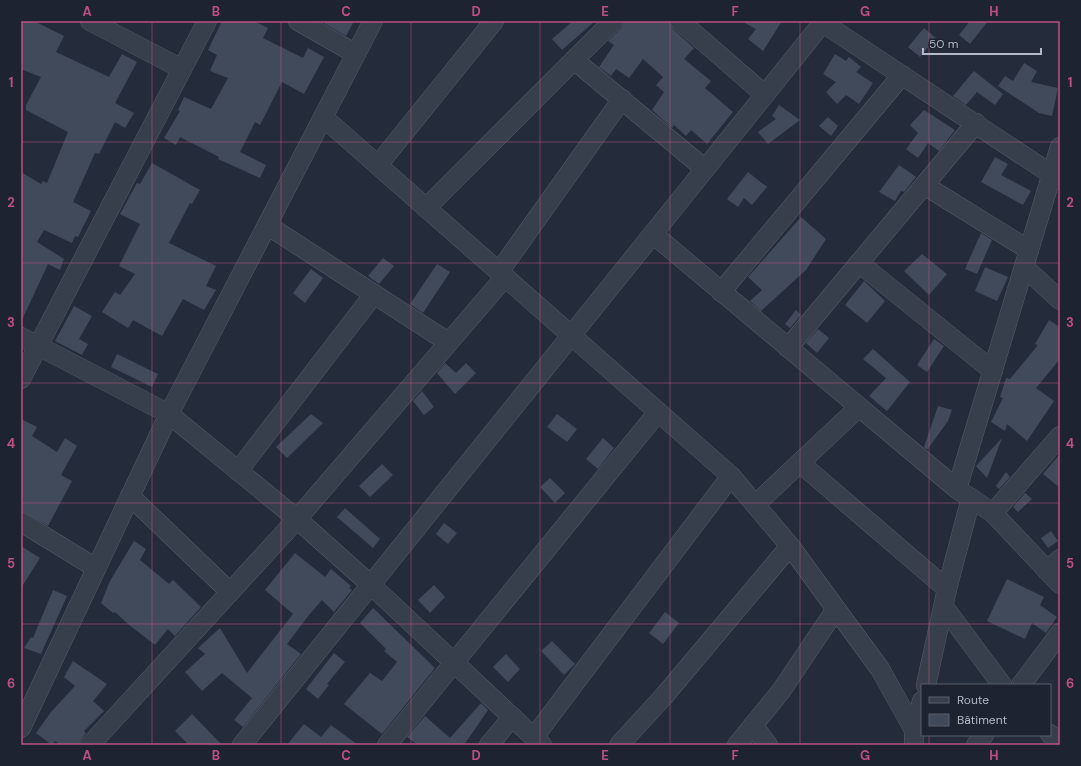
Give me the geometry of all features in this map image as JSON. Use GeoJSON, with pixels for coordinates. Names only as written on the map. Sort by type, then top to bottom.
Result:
{"type":"FeatureCollection","features":[{"type":"Feature","properties":{"kind":"street"},"geometry":{"type":"LineString","coordinates":[[90,21],[182,69]]}},
{"type":"Feature","properties":{"kind":"street"},"geometry":{"type":"LineString","coordinates":[[21,379],[207,21]]}},
{"type":"Feature","properties":{"kind":"street"},"geometry":{"type":"LineString","coordinates":[[298,21],[356,54]]}},
{"type":"Feature","properties":{"kind":"street"},"geometry":{"type":"LineString","coordinates":[[22,723],[169,414],[373,21]]}},
{"type":"Feature","properties":{"kind":"street"},"geometry":{"type":"LineString","coordinates":[[378,165],[494,21]]}},
{"type":"Feature","properties":{"kind":"street"},"geometry":{"type":"LineString","coordinates":[[426,208],[613,21]]}},
{"type":"Feature","properties":{"kind":"street"},"geometry":{"type":"LineString","coordinates":[[680,21],[765,95]]}},
{"type":"Feature","properties":{"kind":"street"},"geometry":{"type":"LineString","coordinates":[[253,741],[371,584],[765,95],[822,22],[1056,176]]}},
{"type":"Feature","properties":{"kind":"street"},"geometry":{"type":"LineString","coordinates":[[574,60],[705,169]]}},
{"type":"Feature","properties":{"kind":"street"},"geometry":{"type":"LineString","coordinates":[[721,292],[902,75]]}},
{"type":"Feature","properties":{"kind":"street"},"geometry":{"type":"LineString","coordinates":[[90,745],[297,518],[448,342],[502,275],[622,99]]}},
{"type":"Feature","properties":{"kind":"street"},"geometry":{"type":"LineString","coordinates":[[323,117],[731,476],[790,546],[880,669],[914,737]]}},
{"type":"Feature","properties":{"kind":"street"},"geometry":{"type":"LineString","coordinates":[[788,348],[976,123]]}},
{"type":"Feature","properties":{"kind":"street"},"geometry":{"type":"LineString","coordinates":[[926,684],[946,598],[964,494],[993,371],[1026,259],[1056,176],[1060,147]]}},
{"type":"Feature","properties":{"kind":"street"},"geometry":{"type":"LineString","coordinates":[[924,185],[1026,259],[1060,300]]}},
{"type":"Feature","properties":{"kind":"street"},"geometry":{"type":"LineString","coordinates":[[267,225],[448,342]]}},
{"type":"Feature","properties":{"kind":"street"},"geometry":{"type":"LineString","coordinates":[[653,234],[964,494],[993,512],[1054,565],[1060,584]]}},
{"type":"Feature","properties":{"kind":"street"},"geometry":{"type":"LineString","coordinates":[[859,263],[993,371]]}},
{"type":"Feature","properties":{"kind":"street"},"geometry":{"type":"LineString","coordinates":[[238,471],[374,294]]}},
{"type":"Feature","properties":{"kind":"street"},"geometry":{"type":"LineString","coordinates":[[21,337],[169,414],[297,518],[371,584],[538,741],[731,476]]}},
{"type":"Feature","properties":{"kind":"street"},"geometry":{"type":"LineString","coordinates":[[756,504],[859,407]]}},
{"type":"Feature","properties":{"kind":"street"},"geometry":{"type":"LineString","coordinates":[[387,745],[658,412]]}},
{"type":"Feature","properties":{"kind":"street"},"geometry":{"type":"LineString","coordinates":[[993,512],[1060,436]]}},
{"type":"Feature","properties":{"kind":"street"},"geometry":{"type":"LineString","coordinates":[[800,463],[946,598],[1001,684]]}},
{"type":"Feature","properties":{"kind":"street"},"geometry":{"type":"LineString","coordinates":[[130,496],[230,592]]}},
{"type":"Feature","properties":{"kind":"street"},"geometry":{"type":"LineString","coordinates":[[21,522],[96,568]]}},
{"type":"Feature","properties":{"kind":"street"},"geometry":{"type":"LineString","coordinates":[[619,745],[664,696],[790,546]]}},
{"type":"Feature","properties":{"kind":"street"},"geometry":{"type":"LineString","coordinates":[[737,745],[781,691],[836,609]]}},
{"type":"Feature","properties":{"kind":"street"},"geometry":{"type":"LineString","coordinates":[[1022,684],[1060,633]]}},
{"type":"Feature","properties":{"kind":"street"},"geometry":{"type":"LineString","coordinates":[[914,737],[921,706]]}},
{"type":"Feature","properties":{"kind":"street"},"geometry":{"type":"LineString","coordinates":[[489,745],[512,717]]}},
{"type":"Feature","properties":{"kind":"street"},"geometry":{"type":"LineString","coordinates":[[753,725],[768,745]]}},
{"type":"Feature","properties":{"kind":"street"},"geometry":{"type":"LineString","coordinates":[[1051,735],[1060,744]]}},
{"type":"Feature","properties":{"kind":"street"},"geometry":{"type":"LineString","coordinates":[[976,745],[983,736]]}},
{"type":"Feature","properties":{"kind":"building"},"geometry":{"type":"Polygon","coordinates":[[[21,21],[34,21],[64,36],[56,52],[109,77],[122,54],[137,62],[115,103],[134,113],[125,128],[115,122],[99,154],[95,153],[73,202],[91,211],[78,237],[75,236],[72,243],[44,230],[37,242],[64,259],[60,270],[48,264],[21,322],[21,172],[41,184],[43,181],[47,183],[68,132],[26,110],[26,105],[41,77],[21,69],[21,21]]]}},
{"type":"Feature","properties":{"kind":"building"},"geometry":{"type":"Polygon","coordinates":[[[222,21],[254,21],[268,28],[263,38],[303,58],[308,48],[324,57],[304,94],[282,82],[260,125],[255,122],[240,152],[266,165],[260,178],[218,159],[219,157],[180,137],[176,145],[164,138],[180,111],[178,110],[184,97],[211,109],[228,78],[210,71],[217,55],[208,50],[222,21]]]}},
{"type":"Feature","properties":{"kind":"building"},"geometry":{"type":"Polygon","coordinates":[[[320,21],[354,21],[346,36],[320,21]]]}},
{"type":"Feature","properties":{"kind":"building"},"geometry":{"type":"Polygon","coordinates":[[[573,21],[595,21],[562,50],[552,39],[573,21]]]}},
{"type":"Feature","properties":{"kind":"building"},"geometry":{"type":"Polygon","coordinates":[[[624,21],[669,21],[673,29],[694,48],[684,59],[711,81],[705,88],[733,112],[707,144],[691,130],[686,136],[674,125],[672,128],[652,110],[664,92],[656,85],[663,77],[643,59],[629,78],[616,69],[611,76],[599,67],[614,45],[608,41],[621,28],[624,21]]]}},
{"type":"Feature","properties":{"kind":"building"},"geometry":{"type":"Polygon","coordinates":[[[741,21],[782,21],[763,51],[748,39],[756,29],[741,21]]]}},
{"type":"Feature","properties":{"kind":"building"},"geometry":{"type":"Polygon","coordinates":[[[970,21],[988,21],[970,44],[959,35],[970,21]]]}},
{"type":"Feature","properties":{"kind":"building"},"geometry":{"type":"Polygon","coordinates":[[[924,28],[936,38],[920,57],[908,47],[924,28]]]}},
{"type":"Feature","properties":{"kind":"building"},"geometry":{"type":"Polygon","coordinates":[[[835,54],[846,61],[849,57],[861,67],[856,72],[873,83],[859,104],[846,95],[837,104],[826,92],[836,82],[823,74],[835,54]]]}},
{"type":"Feature","properties":{"kind":"building"},"geometry":{"type":"Polygon","coordinates":[[[1024,63],[1037,71],[1031,82],[1058,88],[1052,116],[1039,113],[998,86],[1005,76],[1013,81],[1024,63]]]}},
{"type":"Feature","properties":{"kind":"building"},"geometry":{"type":"Polygon","coordinates":[[[974,71],[1003,94],[995,105],[977,92],[966,105],[953,96],[974,71]]]}},
{"type":"Feature","properties":{"kind":"building"},"geometry":{"type":"Polygon","coordinates":[[[779,105],[800,120],[768,144],[758,132],[776,119],[772,116],[779,105]]]}},
{"type":"Feature","properties":{"kind":"building"},"geometry":{"type":"Polygon","coordinates":[[[924,110],[955,130],[939,151],[928,143],[918,158],[906,149],[918,133],[910,125],[924,110]]]}},
{"type":"Feature","properties":{"kind":"building"},"geometry":{"type":"Polygon","coordinates":[[[828,117],[838,126],[831,136],[819,126],[828,117]]]}},
{"type":"Feature","properties":{"kind":"building"},"geometry":{"type":"Polygon","coordinates":[[[995,157],[1008,164],[1001,175],[1031,191],[1023,205],[981,182],[995,157]]]}},
{"type":"Feature","properties":{"kind":"building"},"geometry":{"type":"Polygon","coordinates":[[[152,163],[200,190],[192,204],[190,203],[169,243],[216,266],[206,286],[216,290],[204,310],[183,299],[162,336],[133,320],[128,328],[102,312],[115,292],[120,295],[135,274],[119,266],[140,224],[120,214],[137,183],[140,184],[152,163]]]}},
{"type":"Feature","properties":{"kind":"building"},"geometry":{"type":"Polygon","coordinates":[[[899,165],[916,177],[904,192],[901,191],[895,201],[879,192],[899,165]]]}},
{"type":"Feature","properties":{"kind":"building"},"geometry":{"type":"Polygon","coordinates":[[[748,172],[767,187],[752,205],[744,198],[738,207],[727,199],[748,172]]]}},
{"type":"Feature","properties":{"kind":"building"},"geometry":{"type":"Polygon","coordinates":[[[801,217],[826,239],[806,270],[761,311],[750,301],[762,290],[748,277],[801,217]]]}},
{"type":"Feature","properties":{"kind":"building"},"geometry":{"type":"Polygon","coordinates":[[[981,233],[992,240],[977,274],[965,269],[981,233]]]}},
{"type":"Feature","properties":{"kind":"building"},"geometry":{"type":"Polygon","coordinates":[[[922,254],[947,274],[929,295],[904,271],[922,254]]]}},
{"type":"Feature","properties":{"kind":"building"},"geometry":{"type":"Polygon","coordinates":[[[383,258],[394,266],[379,284],[368,276],[383,258]]]}},
{"type":"Feature","properties":{"kind":"building"},"geometry":{"type":"Polygon","coordinates":[[[437,264],[450,272],[423,313],[410,304],[437,264]]]}},
{"type":"Feature","properties":{"kind":"building"},"geometry":{"type":"Polygon","coordinates":[[[985,267],[1008,277],[997,301],[975,291],[985,267]]]}},
{"type":"Feature","properties":{"kind":"building"},"geometry":{"type":"Polygon","coordinates":[[[311,269],[323,278],[305,303],[293,293],[311,269]]]}},
{"type":"Feature","properties":{"kind":"building"},"geometry":{"type":"Polygon","coordinates":[[[864,281],[885,301],[867,323],[845,305],[864,281]]]}},
{"type":"Feature","properties":{"kind":"building"},"geometry":{"type":"Polygon","coordinates":[[[74,306],[92,316],[79,339],[88,344],[82,355],[55,341],[74,306]]]}},
{"type":"Feature","properties":{"kind":"building"},"geometry":{"type":"Polygon","coordinates":[[[796,310],[801,315],[790,328],[785,324],[796,310]]]}},
{"type":"Feature","properties":{"kind":"building"},"geometry":{"type":"Polygon","coordinates":[[[1049,320],[1060,327],[1060,359],[1036,388],[1054,401],[1027,441],[1007,424],[1005,431],[991,422],[1003,398],[1000,397],[1006,378],[1010,379],[1038,345],[1035,344],[1049,320]]]}},
{"type":"Feature","properties":{"kind":"building"},"geometry":{"type":"Polygon","coordinates":[[[818,329],[829,338],[817,353],[806,343],[818,329]]]}},
{"type":"Feature","properties":{"kind":"building"},"geometry":{"type":"Polygon","coordinates":[[[934,339],[944,346],[927,372],[917,365],[934,339]]]}},
{"type":"Feature","properties":{"kind":"building"},"geometry":{"type":"Polygon","coordinates":[[[873,349],[910,382],[887,411],[869,396],[886,378],[863,359],[873,349]]]}},
{"type":"Feature","properties":{"kind":"building"},"geometry":{"type":"Polygon","coordinates":[[[117,354],[158,374],[152,387],[111,367],[117,354]]]}},
{"type":"Feature","properties":{"kind":"building"},"geometry":{"type":"Polygon","coordinates":[[[445,363],[456,373],[466,363],[476,373],[455,394],[437,373],[445,363]]]}},
{"type":"Feature","properties":{"kind":"building"},"geometry":{"type":"Polygon","coordinates":[[[422,391],[434,407],[424,415],[413,401],[422,391]]]}},
{"type":"Feature","properties":{"kind":"building"},"geometry":{"type":"Polygon","coordinates":[[[938,406],[952,410],[948,421],[927,450],[924,447],[938,406]]]}},
{"type":"Feature","properties":{"kind":"building"},"geometry":{"type":"Polygon","coordinates":[[[311,414],[323,423],[287,458],[276,447],[311,414]]]}},
{"type":"Feature","properties":{"kind":"building"},"geometry":{"type":"Polygon","coordinates":[[[557,414],[577,429],[567,442],[547,427],[557,414]]]}},
{"type":"Feature","properties":{"kind":"building"},"geometry":{"type":"Polygon","coordinates":[[[21,419],[37,427],[32,436],[57,452],[65,438],[77,446],[61,475],[72,481],[48,526],[21,511],[21,419]]]}},
{"type":"Feature","properties":{"kind":"building"},"geometry":{"type":"Polygon","coordinates":[[[603,438],[614,448],[598,469],[586,459],[603,438]]]}},
{"type":"Feature","properties":{"kind":"building"},"geometry":{"type":"Polygon","coordinates":[[[1002,438],[987,478],[976,466],[1002,438]]]}},
{"type":"Feature","properties":{"kind":"building"},"geometry":{"type":"Polygon","coordinates":[[[1060,454],[1060,488],[1043,474],[1060,454]]]}},
{"type":"Feature","properties":{"kind":"building"},"geometry":{"type":"Polygon","coordinates":[[[382,464],[393,475],[370,497],[359,486],[382,464]]]}},
{"type":"Feature","properties":{"kind":"building"},"geometry":{"type":"Polygon","coordinates":[[[1006,472],[1010,477],[999,489],[996,486],[1006,472]]]}},
{"type":"Feature","properties":{"kind":"building"},"geometry":{"type":"Polygon","coordinates":[[[550,478],[565,493],[555,503],[540,487],[550,478]]]}},
{"type":"Feature","properties":{"kind":"building"},"geometry":{"type":"Polygon","coordinates":[[[1025,493],[1032,499],[1018,512],[1013,507],[1025,493]]]}},
{"type":"Feature","properties":{"kind":"building"},"geometry":{"type":"Polygon","coordinates":[[[345,508],[380,539],[373,548],[337,517],[345,508]]]}},
{"type":"Feature","properties":{"kind":"building"},"geometry":{"type":"Polygon","coordinates":[[[444,523],[457,533],[448,544],[436,534],[444,523]]]}},
{"type":"Feature","properties":{"kind":"building"},"geometry":{"type":"Polygon","coordinates":[[[1051,531],[1058,541],[1048,548],[1041,538],[1051,531]]]}},
{"type":"Feature","properties":{"kind":"building"},"geometry":{"type":"Polygon","coordinates":[[[134,541],[146,549],[140,560],[169,584],[173,580],[201,607],[175,636],[168,629],[155,645],[115,612],[113,613],[101,603],[110,581],[134,541]]]}},
{"type":"Feature","properties":{"kind":"building"},"geometry":{"type":"Polygon","coordinates":[[[21,546],[40,558],[21,588],[21,546]]]}},
{"type":"Feature","properties":{"kind":"building"},"geometry":{"type":"Polygon","coordinates":[[[295,553],[325,577],[331,569],[351,586],[349,588],[352,590],[334,612],[322,600],[309,615],[287,644],[301,654],[243,727],[234,720],[252,698],[222,673],[202,691],[185,672],[205,654],[198,648],[220,628],[247,673],[293,614],[265,590],[295,553]]]}},
{"type":"Feature","properties":{"kind":"building"},"geometry":{"type":"Polygon","coordinates":[[[1007,579],[1044,597],[1040,605],[1057,617],[1046,633],[1032,623],[1025,639],[987,621],[1007,579]]]}},
{"type":"Feature","properties":{"kind":"building"},"geometry":{"type":"Polygon","coordinates":[[[434,585],[445,597],[430,613],[418,600],[434,585]]]}},
{"type":"Feature","properties":{"kind":"building"},"geometry":{"type":"Polygon","coordinates":[[[53,590],[67,596],[41,654],[24,648],[31,637],[33,638],[53,590]]]}},
{"type":"Feature","properties":{"kind":"building"},"geometry":{"type":"Polygon","coordinates":[[[373,608],[435,668],[382,734],[344,704],[370,673],[382,681],[397,662],[384,651],[386,649],[360,623],[373,608]]]}},
{"type":"Feature","properties":{"kind":"building"},"geometry":{"type":"Polygon","coordinates":[[[665,612],[679,623],[663,644],[649,633],[665,612]]]}},
{"type":"Feature","properties":{"kind":"building"},"geometry":{"type":"Polygon","coordinates":[[[552,641],[575,664],[564,675],[541,651],[552,641]]]}},
{"type":"Feature","properties":{"kind":"building"},"geometry":{"type":"Polygon","coordinates":[[[334,653],[345,662],[327,684],[329,685],[318,699],[306,689],[334,653]]]}},
{"type":"Feature","properties":{"kind":"building"},"geometry":{"type":"Polygon","coordinates":[[[506,654],[520,669],[508,682],[493,667],[506,654]]]}},
{"type":"Feature","properties":{"kind":"building"},"geometry":{"type":"Polygon","coordinates":[[[73,661],[107,684],[93,701],[104,711],[84,731],[86,733],[79,745],[61,745],[55,741],[52,745],[36,733],[51,712],[75,686],[64,677],[73,661]]]}},
{"type":"Feature","properties":{"kind":"building"},"geometry":{"type":"Polygon","coordinates":[[[481,703],[488,710],[464,745],[418,745],[407,737],[425,716],[450,738],[481,703]]]}},
{"type":"Feature","properties":{"kind":"building"},"geometry":{"type":"Polygon","coordinates":[[[192,714],[222,745],[189,745],[175,731],[192,714]]]}},
{"type":"Feature","properties":{"kind":"building"},"geometry":{"type":"Polygon","coordinates":[[[304,724],[321,737],[331,725],[358,745],[287,745],[304,724]]]}}]}
